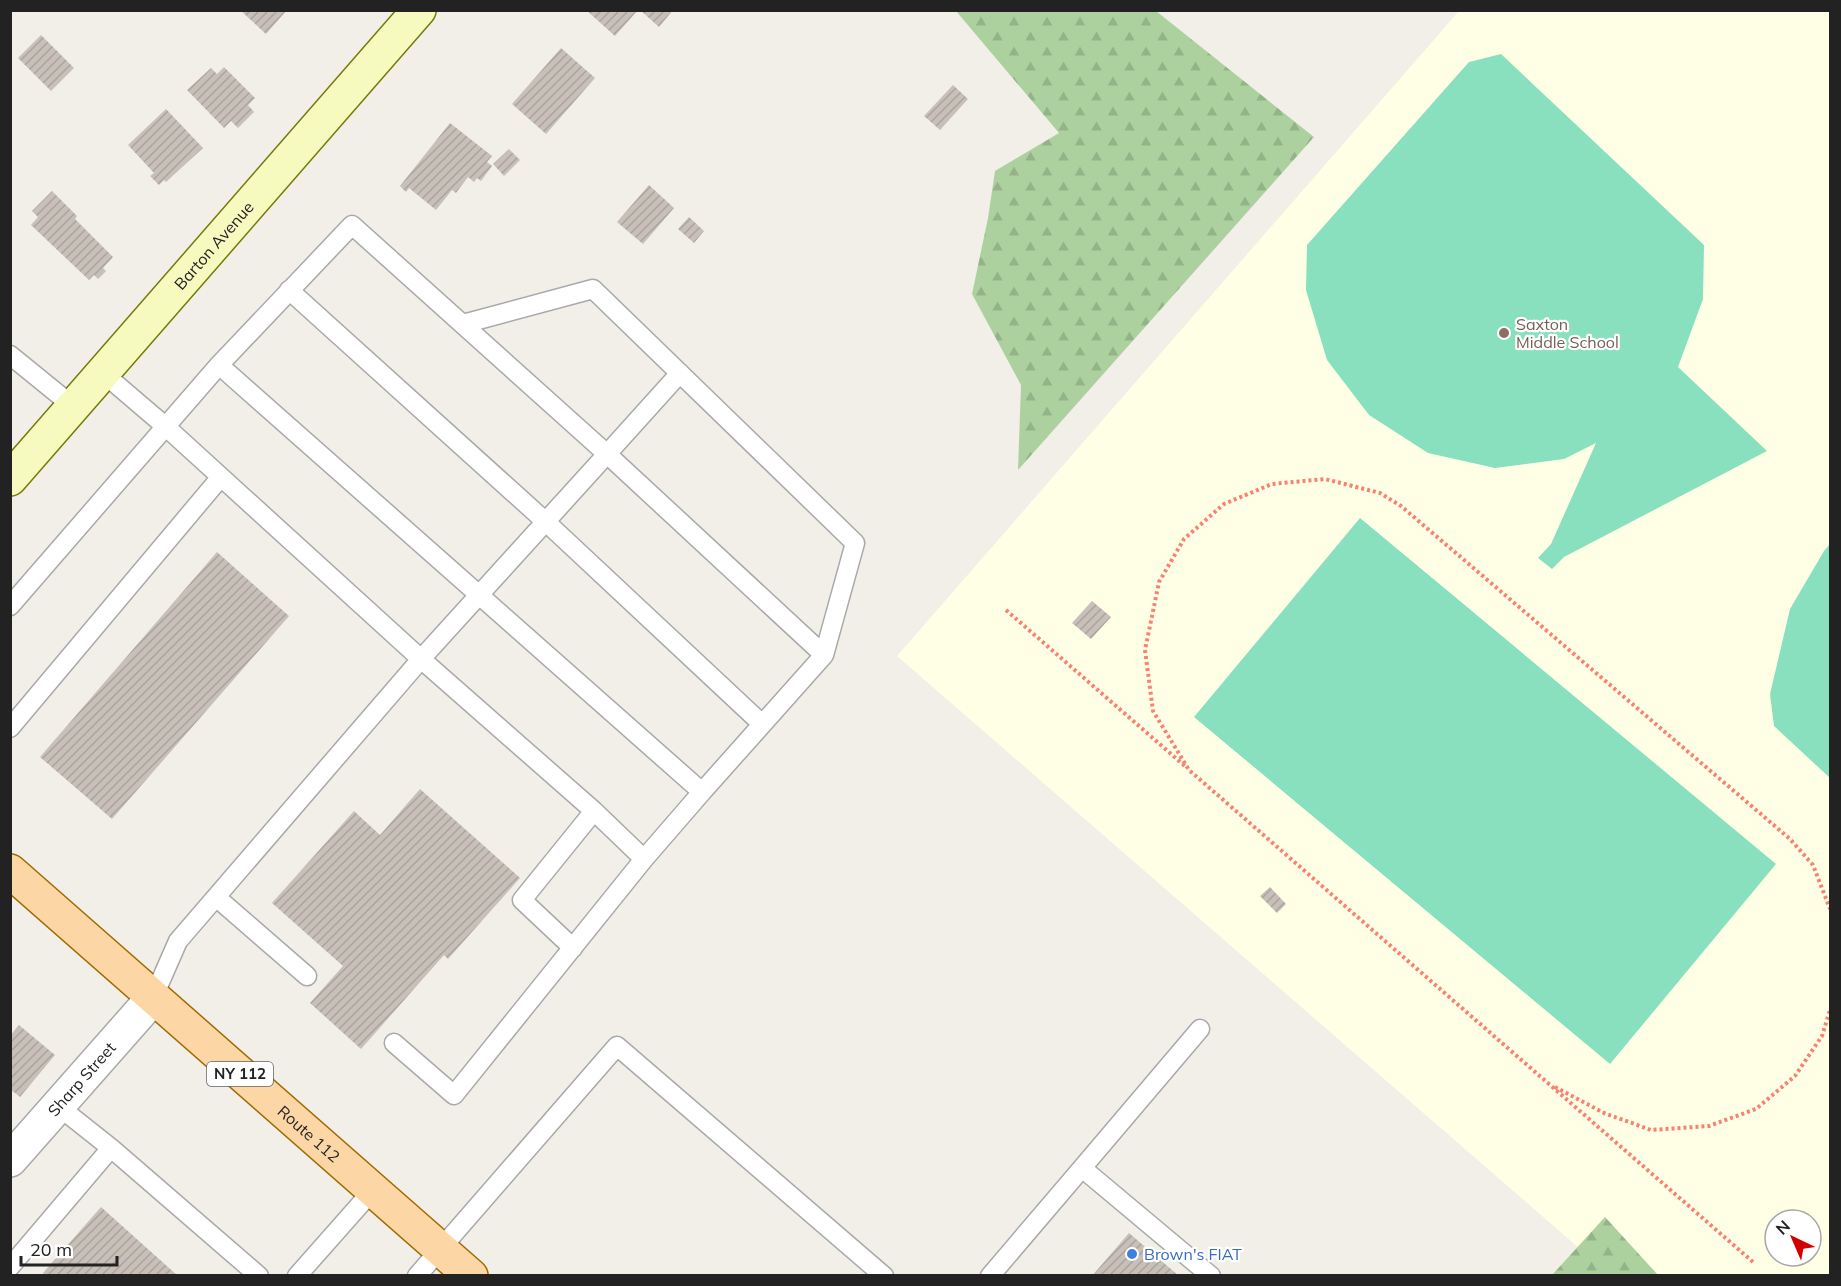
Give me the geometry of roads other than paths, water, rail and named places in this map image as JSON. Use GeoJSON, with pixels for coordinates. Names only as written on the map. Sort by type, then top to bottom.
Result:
{"type":"FeatureCollection","features":[{"type":"Feature","properties":{"kind":"main road","name":"Route 112"},"geometry":{"type":"LineString","coordinates":[[10,871],[471,1275]]}},
{"type":"Feature","properties":{"kind":"street","name":"Barton Avenue"},"geometry":{"type":"LineString","coordinates":[[10,480],[419,10]]}},
{"type":"Feature","properties":{"kind":"street","name":"Sharp Street"},"geometry":{"type":"LineString","coordinates":[[10,1160],[153,998]]}},
{"type":"Feature","properties":{"kind":"lane"},"geometry":{"type":"LineString","coordinates":[[10,606],[219,365],[352,225],[607,454],[824,655]]}},
{"type":"Feature","properties":{"kind":"lane"},"geometry":{"type":"LineString","coordinates":[[394,1043],[454,1095],[644,859],[824,655],[855,543],[593,289],[463,324]]}},
{"type":"Feature","properties":{"kind":"lane"},"geometry":{"type":"LineString","coordinates":[[289,290],[546,522],[762,724]]}},
{"type":"Feature","properties":{"kind":"lane"},"geometry":{"type":"LineString","coordinates":[[10,355],[74,406]]}},
{"type":"Feature","properties":{"kind":"lane"},"geometry":{"type":"LineString","coordinates":[[219,365],[702,792]]}},
{"type":"Feature","properties":{"kind":"lane"},"geometry":{"type":"LineString","coordinates":[[102,373],[165,426],[644,859]]}},
{"type":"Feature","properties":{"kind":"lane"},"geometry":{"type":"LineString","coordinates":[[153,998],[178,941],[421,659],[680,373]]}},
{"type":"Feature","properties":{"kind":"lane"},"geometry":{"type":"LineString","coordinates":[[10,728],[220,478]]}},
{"type":"Feature","properties":{"kind":"lane"},"geometry":{"type":"LineString","coordinates":[[573,948],[522,900],[594,812]]}},
{"type":"Feature","properties":{"kind":"lane"},"geometry":{"type":"LineString","coordinates":[[216,897],[307,976]]}},
{"type":"Feature","properties":{"kind":"lane"},"geometry":{"type":"LineString","coordinates":[[990,1275],[1200,1029]]}},
{"type":"Feature","properties":{"kind":"lane"},"geometry":{"type":"LineString","coordinates":[[417,1275],[617,1046],[884,1275]]}},
{"type":"Feature","properties":{"kind":"lane"},"geometry":{"type":"LineString","coordinates":[[57,1106],[111,1148],[259,1275]]}},
{"type":"Feature","properties":{"kind":"lane"},"geometry":{"type":"LineString","coordinates":[[10,1267],[111,1148]]}},
{"type":"Feature","properties":{"kind":"lane"},"geometry":{"type":"LineString","coordinates":[[1082,1168],[1211,1275]]}},
{"type":"Feature","properties":{"kind":"lane"},"geometry":{"type":"LineString","coordinates":[[297,1275],[373,1190]]}},
{"type":"Feature","properties":{"kind":"place","name":"Saxton Middle School"},"geometry":{"type":"Point","coordinates":[1504,333]}},
{"type":"Feature","properties":{"kind":"place","name":"Brown's FIAT"},"geometry":{"type":"Point","coordinates":[1132,1254]}}]}
